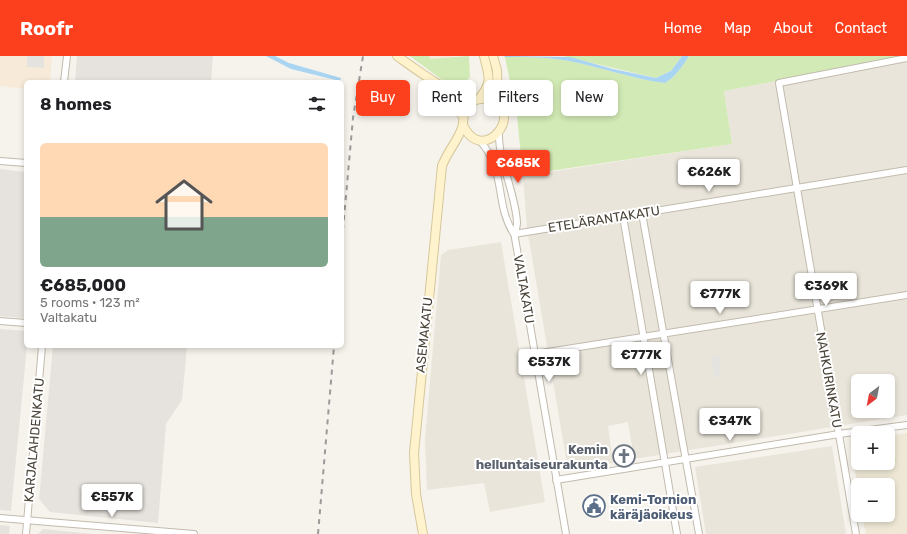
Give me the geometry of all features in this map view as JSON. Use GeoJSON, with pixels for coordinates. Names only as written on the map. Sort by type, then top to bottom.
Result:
{"type":"FeatureCollection","features":[{"type":"Feature","properties":{"kind":"main road"},"geometry":{"type":"LineString","coordinates":[[397,56],[430,79]]}},
{"type":"Feature","properties":{"kind":"main road"},"geometry":{"type":"LineString","coordinates":[[476,100],[488,87],[489,78],[484,56]]}},
{"type":"Feature","properties":{"kind":"main road"},"geometry":{"type":"LineString","coordinates":[[493,56],[497,70],[497,80]]}},
{"type":"Feature","properties":{"kind":"main road"},"geometry":{"type":"LineString","coordinates":[[476,100],[484,100]]}},
{"type":"Feature","properties":{"kind":"main road"},"geometry":{"type":"LineString","coordinates":[[463,116],[463,125],[471,136],[479,140],[490,139],[499,133],[502,128],[504,116]]}},
{"type":"Feature","properties":{"kind":"main road","name":"ASEMAKATU"},"geometry":{"type":"LineString","coordinates":[[423,534],[414,473],[422,357],[442,166],[445,158],[458,140],[463,125]]}},
{"type":"Feature","properties":{"kind":"main road"},"geometry":{"type":"LineString","coordinates":[[458,140],[471,136]]}},
{"type":"Feature","properties":{"kind":"street"},"geometry":{"type":"LineString","coordinates":[[64,80],[67,56]]}},
{"type":"Feature","properties":{"kind":"street","name":"NAHKURINKATU"},"geometry":{"type":"LineString","coordinates":[[856,534],[779,83],[907,58]]}},
{"type":"Feature","properties":{"kind":"street","name":"VALTAKATU"},"geometry":{"type":"LineString","coordinates":[[499,133],[499,143],[517,223],[514,234]]}},
{"type":"Feature","properties":{"kind":"street","name":"VALTAKATU"},"geometry":{"type":"LineString","coordinates":[[479,140],[489,151],[497,170],[508,224],[514,234],[566,534]]}},
{"type":"Feature","properties":{"kind":"street"},"geometry":{"type":"LineString","coordinates":[[0,161],[24,163]]}},
{"type":"Feature","properties":{"kind":"street","name":"ETELÄRANTAKATU"},"geometry":{"type":"LineString","coordinates":[[514,234],[907,170]]}},
{"type":"Feature","properties":{"kind":"street"},"geometry":{"type":"LineString","coordinates":[[642,213],[663,334],[687,458],[699,534]]}},
{"type":"Feature","properties":{"kind":"street"},"geometry":{"type":"LineString","coordinates":[[623,216],[677,534]]}},
{"type":"Feature","properties":{"kind":"street"},"geometry":{"type":"LineString","coordinates":[[535,354],[907,295]]}},
{"type":"Feature","properties":{"kind":"street"},"geometry":{"type":"LineString","coordinates":[[0,321],[24,323]]}},
{"type":"Feature","properties":{"kind":"street","name":"KARJALAHDENKATU"},"geometry":{"type":"LineString","coordinates":[[26,534],[42,348]]}},
{"type":"Feature","properties":{"kind":"street"},"geometry":{"type":"LineString","coordinates":[[556,480],[839,434],[907,425]]}},
{"type":"Feature","properties":{"kind":"street"},"geometry":{"type":"LineString","coordinates":[[0,518],[194,534]]}},
{"type":"Feature","properties":{"kind":"shaded area"},"geometry":{"type":"Polygon","coordinates":[[[0,56],[52,56],[50,80],[24,80],[24,89],[0,86],[0,56]]]}},
{"type":"Feature","properties":{"kind":"shaded area"},"geometry":{"type":"Polygon","coordinates":[[[27,56],[44,56],[44,68],[27,67],[27,56]]]}},
{"type":"Feature","properties":{"kind":"shaded area"},"geometry":{"type":"Polygon","coordinates":[[[77,56],[213,56],[211,80],[75,80],[77,56]]]}},
{"type":"Feature","properties":{"kind":"shaded area"},"geometry":{"type":"Polygon","coordinates":[[[429,56],[452,56],[452,58],[430,59],[429,56]]]}},
{"type":"Feature","properties":{"kind":"shaded area"},"geometry":{"type":"Polygon","coordinates":[[[907,56],[907,415],[895,417],[895,374],[851,374],[851,418],[888,418],[634,459],[628,422],[608,426],[613,463],[568,470],[527,228],[523,176],[732,144],[724,91],[907,56]]]}},
{"type":"Feature","properties":{"kind":"shaded area"},"geometry":{"type":"Polygon","coordinates":[[[0,169],[24,172],[24,318],[0,316],[0,169]]]}},
{"type":"Feature","properties":{"kind":"shaded area"},"geometry":{"type":"Polygon","coordinates":[[[501,242],[545,502],[490,512],[484,483],[427,490],[425,439],[441,255],[448,250],[501,242]]]}},
{"type":"Feature","properties":{"kind":"shaded area"},"geometry":{"type":"Polygon","coordinates":[[[0,329],[24,331],[24,348],[27,348],[11,511],[0,510],[0,329]]]}},
{"type":"Feature","properties":{"kind":"shaded area"},"geometry":{"type":"Polygon","coordinates":[[[53,348],[187,348],[182,400],[166,424],[158,523],[50,512],[39,499],[53,348]]]}},
{"type":"Feature","properties":{"kind":"shaded area"},"geometry":{"type":"Polygon","coordinates":[[[720,355],[720,377],[714,377],[711,356],[720,355]]]}},
{"type":"Feature","properties":{"kind":"shaded area"},"geometry":{"type":"Polygon","coordinates":[[[907,433],[907,534],[866,534],[863,522],[895,522],[895,478],[856,478],[855,470],[895,470],[895,435],[907,433]]]}},
{"type":"Feature","properties":{"kind":"shaded area"},"geometry":{"type":"Polygon","coordinates":[[[832,446],[846,534],[706,534],[695,467],[832,446]]]}},
{"type":"Feature","properties":{"kind":"shaded area"},"geometry":{"type":"Polygon","coordinates":[[[0,525],[10,526],[9,534],[0,534],[0,525]]]}},
{"type":"Feature","properties":{"kind":"shaded area"},"geometry":{"type":"Polygon","coordinates":[[[43,529],[93,534],[38,534],[43,529]]]}},
{"type":"Feature","properties":{"kind":"green space"},"geometry":{"type":"Polygon","coordinates":[[[410,56],[429,56],[430,59],[469,56],[470,77],[468,80],[442,80],[410,56]]]}},
{"type":"Feature","properties":{"kind":"green space"},"geometry":{"type":"Polygon","coordinates":[[[563,56],[682,56],[671,71],[656,78],[563,56]]]}},
{"type":"Feature","properties":{"kind":"green space"},"geometry":{"type":"Polygon","coordinates":[[[689,56],[905,56],[724,91],[732,144],[523,176],[517,116],[553,116],[553,80],[510,80],[505,57],[561,60],[641,79],[665,83],[672,78],[689,56]]]}},
{"type":"Feature","properties":{"kind":"water"},"geometry":{"type":"Polygon","coordinates":[[[266,56],[275,56],[289,63],[341,78],[340,80],[336,80],[291,69],[266,56]]]}},
{"type":"Feature","properties":{"kind":"water"},"geometry":{"type":"Polygon","coordinates":[[[504,56],[570,57],[613,69],[656,78],[671,71],[682,56],[689,56],[672,78],[665,83],[641,79],[569,61],[504,56]]]}},
{"type":"Feature","properties":{"kind":"railway"},"geometry":{"type":"LineString","coordinates":[[344,218],[353,118],[363,56]]}},
{"type":"Feature","properties":{"kind":"railway"},"geometry":{"type":"LineString","coordinates":[[318,534],[334,348]]}},
{"type":"Feature","properties":{"kind":"place","name":"Kemin helluntaiseurakunta"},"geometry":{"type":"Point","coordinates":[624,456]}},
{"type":"Feature","properties":{"kind":"place","name":"Kemi-Tornion käräjäoikeus"},"geometry":{"type":"Point","coordinates":[594,506]}}]}
